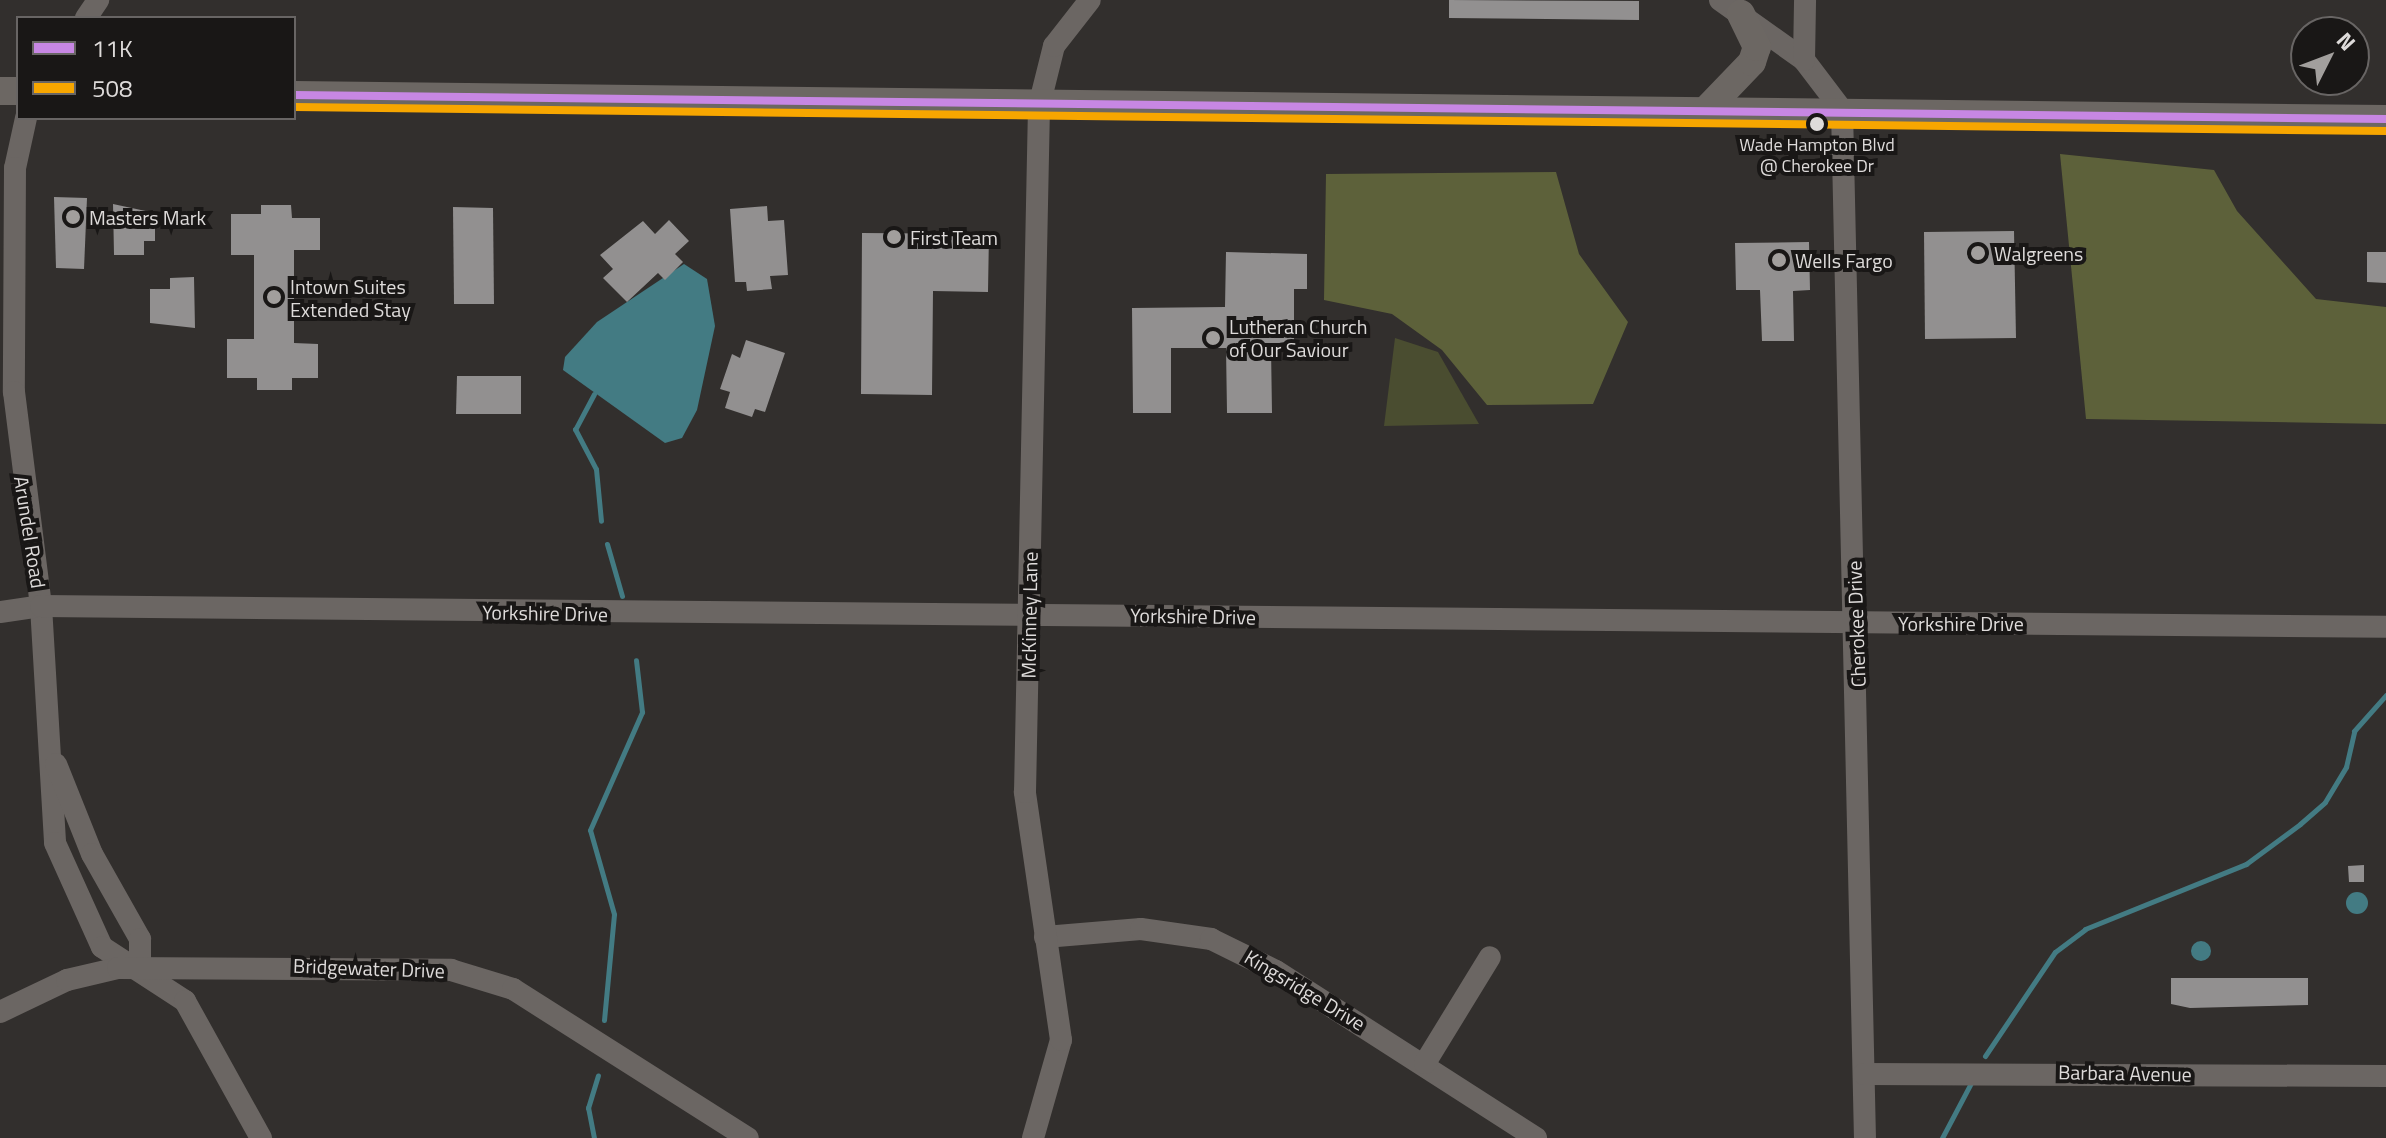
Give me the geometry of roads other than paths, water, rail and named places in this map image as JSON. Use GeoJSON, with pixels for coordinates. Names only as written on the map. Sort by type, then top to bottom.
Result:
{"type":"FeatureCollection","features":[{"type":"Feature","properties":{"kind":"main road"},"geometry":{"type":"LineString","coordinates":[[1706,110],[1752,62],[1757,47],[1730,7]]}},
{"type":"Feature","properties":{"kind":"main road"},"geometry":{"type":"LineString","coordinates":[[296,95],[1041,95],[1706,110],[2386,119]]}},
{"type":"Feature","properties":{"kind":"street","name":"McKinney Lane"},"geometry":{"type":"LineString","coordinates":[[1033,1138],[1061,1040],[1025,792],[1041,95],[1054,46],[1090,0]]}},
{"type":"Feature","properties":{"kind":"street"},"geometry":{"type":"LineString","coordinates":[[1804,60],[1805,0]]}},
{"type":"Feature","properties":{"kind":"street"},"geometry":{"type":"LineString","coordinates":[[1730,7],[1804,60],[1842,110]]}},
{"type":"Feature","properties":{"kind":"street","name":"Cherokee Drive"},"geometry":{"type":"LineString","coordinates":[[1842,110],[1856,622],[1865,1138]]}},
{"type":"Feature","properties":{"kind":"street","name":"Arundel Road"},"geometry":{"type":"LineString","coordinates":[[26,120],[15,168],[14,392],[41,606],[53,756],[49,812],[70,884],[102,947],[140,967],[206,1029],[261,1138]]}},
{"type":"Feature","properties":{"kind":"street","name":"Yorkshire Drive"},"geometry":{"type":"LineString","coordinates":[[0,612],[41,606],[2386,627]]}},
{"type":"Feature","properties":{"kind":"street","name":"Arundel Road"},"geometry":{"type":"LineString","coordinates":[[53,756],[92,854],[140,939],[140,967]]}},
{"type":"Feature","properties":{"kind":"street","name":"Kingsridge Drive"},"geometry":{"type":"LineString","coordinates":[[1045,937],[1141,929],[1211,939],[1425,1063],[1536,1138]]}},
{"type":"Feature","properties":{"kind":"street"},"geometry":{"type":"LineString","coordinates":[[1425,1063],[1490,957]]}},
{"type":"Feature","properties":{"kind":"street","name":"Bridgewater Drive"},"geometry":{"type":"LineString","coordinates":[[0,1012],[67,980],[140,967],[422,966],[477,975],[535,1002],[748,1138]]}},
{"type":"Feature","properties":{"kind":"street","name":"Barbara Avenue"},"geometry":{"type":"LineString","coordinates":[[1864,1074],[2386,1076]]}},
{"type":"Feature","properties":{"kind":"water"},"geometry":{"type":"Polygon","coordinates":[[[684,264],[707,279],[715,326],[697,410],[682,438],[665,443],[563,370],[565,357],[597,322],[684,264]]]}},
{"type":"Feature","properties":{"kind":"water"},"geometry":{"type":"Polygon","coordinates":[[[2357,892],[2365,895],[2368,903],[2365,911],[2357,914],[2349,911],[2346,903],[2349,895],[2357,892]]]}},
{"type":"Feature","properties":{"kind":"water"},"geometry":{"type":"Polygon","coordinates":[[[2201,941],[2208,944],[2211,951],[2208,958],[2201,961],[2194,958],[2191,951],[2194,944],[2201,941]]]}},
{"type":"Feature","properties":{"kind":"waterway"},"geometry":{"type":"LineString","coordinates":[[594,394],[575,429],[596,469],[601,521]]}},
{"type":"Feature","properties":{"kind":"waterway"},"geometry":{"type":"LineString","coordinates":[[607,544],[622,596]]}},
{"type":"Feature","properties":{"kind":"waterway"},"geometry":{"type":"LineString","coordinates":[[604,1020],[614,914],[590,830],[642,712],[636,660]]}},
{"type":"Feature","properties":{"kind":"waterway"},"geometry":{"type":"LineString","coordinates":[[1985,1056],[2055,952],[2085,929],[2246,864],[2325,802],[2346,767],[2354,731],[2386,695]]}},
{"type":"Feature","properties":{"kind":"waterway"},"geometry":{"type":"LineString","coordinates":[[594,1138],[588,1108],[598,1075]]}},
{"type":"Feature","properties":{"kind":"waterway"},"geometry":{"type":"LineString","coordinates":[[1942,1138],[1971,1083]]}},
{"type":"Feature","properties":{"kind":"place","name":"Wade Hampton Blvd @ Cherokee Dr"},"geometry":{"type":"Point","coordinates":[1817,124]}},
{"type":"Feature","properties":{"kind":"place","name":"Masters Mark"},"geometry":{"type":"Point","coordinates":[73,217]}},
{"type":"Feature","properties":{"kind":"place","name":"First Team"},"geometry":{"type":"Point","coordinates":[894,237]}},
{"type":"Feature","properties":{"kind":"place","name":"Walgreens"},"geometry":{"type":"Point","coordinates":[1978,253]}},
{"type":"Feature","properties":{"kind":"place","name":"Wells Fargo"},"geometry":{"type":"Point","coordinates":[1779,260]}},
{"type":"Feature","properties":{"kind":"place","name":"Intown Suites Extended Stay"},"geometry":{"type":"Point","coordinates":[274,297]}},
{"type":"Feature","properties":{"kind":"place","name":"Lutheran Church of Our Saviour"},"geometry":{"type":"Point","coordinates":[1213,338]}}]}
